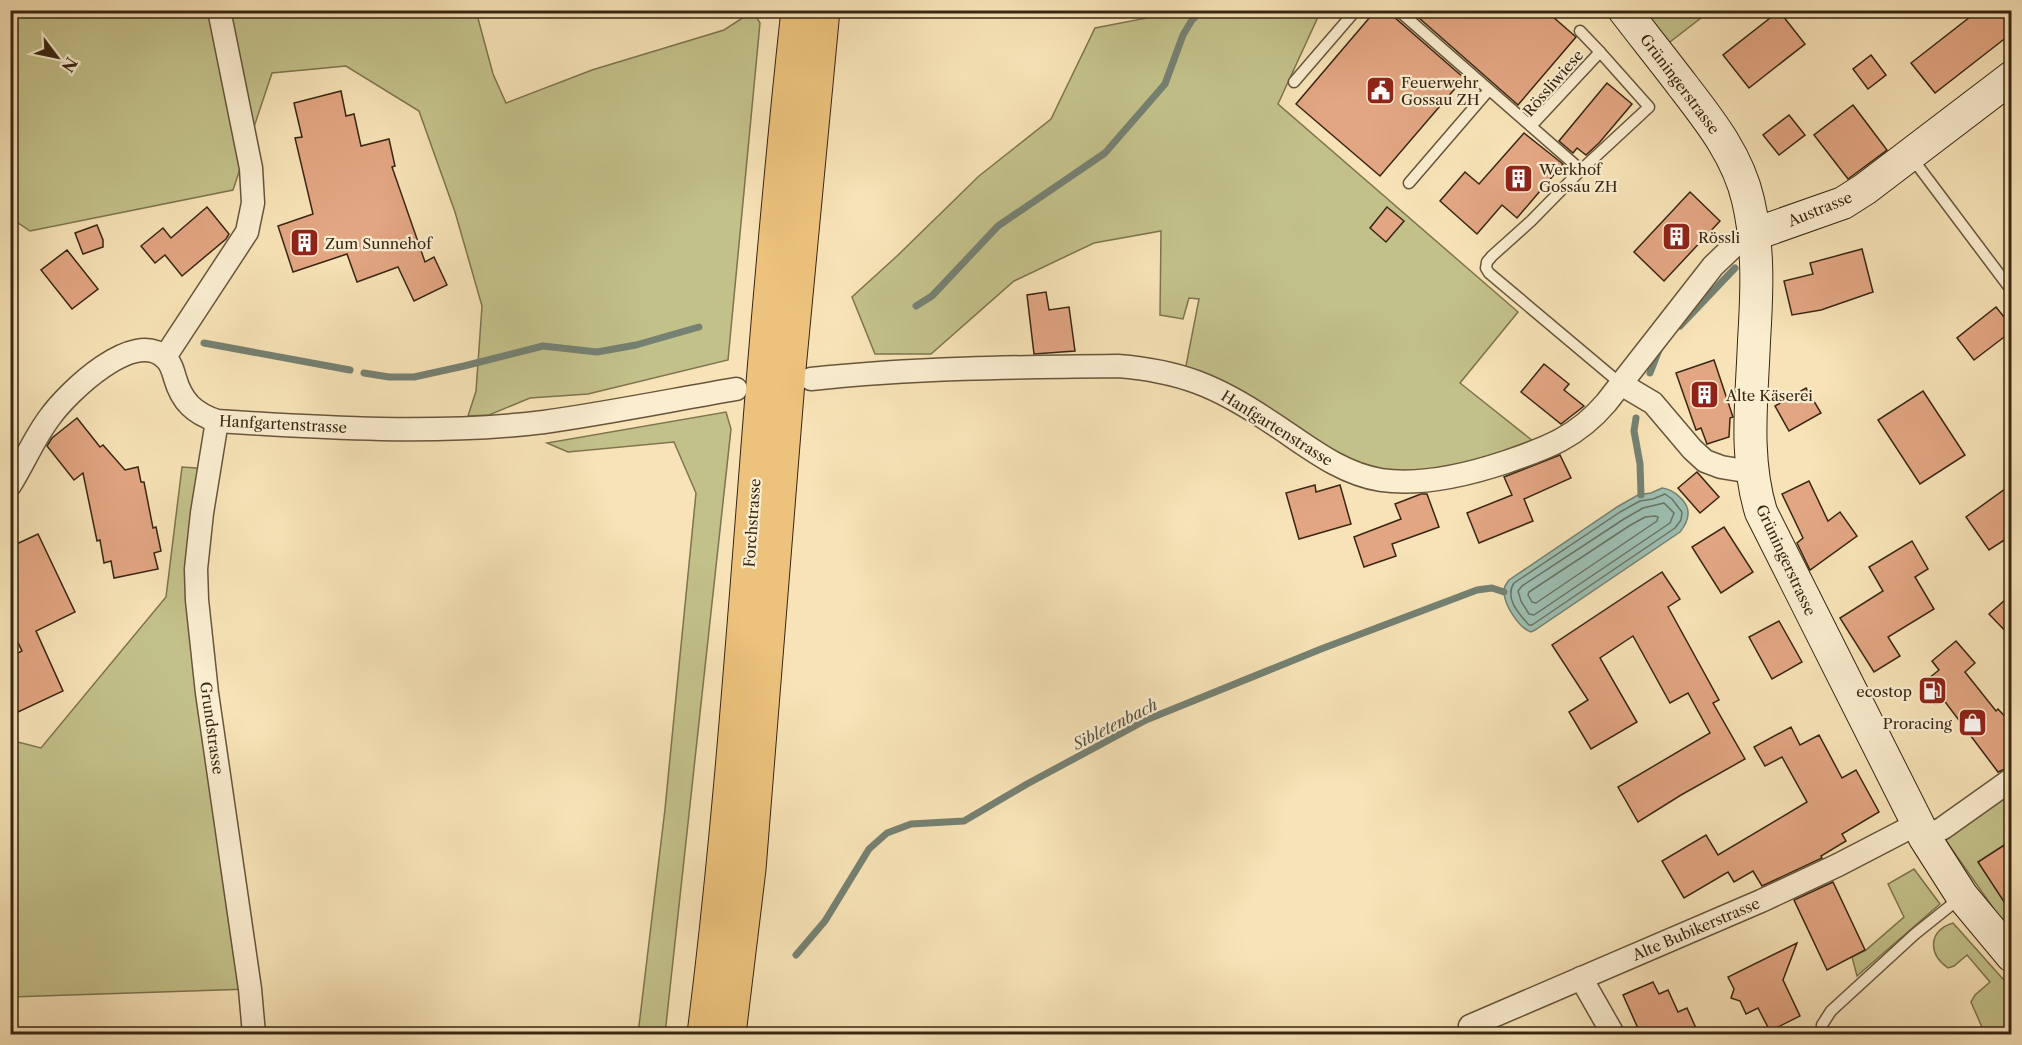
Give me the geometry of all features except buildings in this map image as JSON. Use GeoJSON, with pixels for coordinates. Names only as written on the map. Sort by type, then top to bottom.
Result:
{"type":"FeatureCollection","features":[{"type":"Feature","properties":{"kind":"highway","name":"Forchstrasse"},"geometry":{"type":"LineString","coordinates":[[704,1035],[723,874],[764,370],[798,10]]}},
{"type":"Feature","properties":{"kind":"highway","name":"Forchstrasse"},"geometry":{"type":"LineString","coordinates":[[729,1035],[749,869],[795,306],[824,10]]}},
{"type":"Feature","properties":{"kind":"street"},"geometry":{"type":"LineString","coordinates":[[10,484],[50,417],[78,387],[130,352],[152,350],[165,357],[243,239],[252,214],[254,193],[219,10]]}},
{"type":"Feature","properties":{"kind":"street","name":"Grüningerstrasse"},"geometry":{"type":"LineString","coordinates":[[1624,10],[1724,143],[1742,180],[1748,199],[1755,234],[1758,276],[1750,439],[1751,472],[1755,492],[1768,529],[1921,831],[1962,896],[2012,956]]}},
{"type":"Feature","properties":{"kind":"street","name":"Austrasse"},"geometry":{"type":"LineString","coordinates":[[1755,234],[1843,202],[1865,189],[2012,77]]}},
{"type":"Feature","properties":{"kind":"street","name":"Hanfgartenstrasse"},"geometry":{"type":"LineString","coordinates":[[811,379],[968,367],[1118,366],[1163,372],[1184,376],[1227,395],[1337,466],[1380,480],[1406,482],[1460,475],[1544,449],[1587,423],[1713,266],[1736,244],[1755,234]]}},
{"type":"Feature","properties":{"kind":"street","name":"Hanfgartenstrasse"},"geometry":{"type":"LineString","coordinates":[[165,357],[172,368],[179,392],[187,405],[200,415],[217,422],[343,428],[465,428],[543,422],[736,389]]}},
{"type":"Feature","properties":{"kind":"street"},"geometry":{"type":"LineString","coordinates":[[1620,384],[1653,403],[1705,461],[1721,467],[1751,472]]}},
{"type":"Feature","properties":{"kind":"street","name":"Grundstrasse"},"geometry":{"type":"LineString","coordinates":[[217,422],[201,513],[196,600],[204,671],[250,989],[254,1035]]}},
{"type":"Feature","properties":{"kind":"street","name":"Alte Bubikerstrasse"},"geometry":{"type":"LineString","coordinates":[[1470,1026],[1761,901],[1838,865],[1921,831],[1944,828],[2012,779]]}},
{"type":"Feature","properties":{"kind":"street"},"geometry":{"type":"LineString","coordinates":[[1581,978],[1612,1035]]}},
{"type":"Feature","properties":{"kind":"lane"},"geometry":{"type":"LineString","coordinates":[[1294,82],[1356,10]]}},
{"type":"Feature","properties":{"kind":"lane"},"geometry":{"type":"LineString","coordinates":[[1398,10],[1531,126]]}},
{"type":"Feature","properties":{"kind":"lane"},"geometry":{"type":"LineString","coordinates":[[1580,31],[1600,52]]}},
{"type":"Feature","properties":{"kind":"lane","name":"Rössliwiese"},"geometry":{"type":"LineString","coordinates":[[1581,170],[1531,126],[1600,52],[1648,107],[1492,256],[1486,268],[1489,273],[1620,384]]}},
{"type":"Feature","properties":{"kind":"lane"},"geometry":{"type":"LineString","coordinates":[[1409,183],[1489,90]]}},
{"type":"Feature","properties":{"kind":"lane"},"geometry":{"type":"LineString","coordinates":[[1910,155],[2012,291]]}},
{"type":"Feature","properties":{"kind":"lane"},"geometry":{"type":"LineString","coordinates":[[1822,1035],[1822,1025],[1831,1011],[1915,934],[1962,896]]}},
{"type":"Feature","properties":{"kind":"shaded area"},"geometry":{"type":"Polygon","coordinates":[[[10,11],[476,11],[493,74],[506,103],[592,70],[724,30],[753,11],[760,23],[728,360],[588,394],[530,398],[489,415],[468,416],[476,391],[482,306],[455,212],[419,111],[346,66],[272,73],[233,190],[30,231],[11,218],[10,11]]]}},
{"type":"Feature","properties":{"kind":"shaded area"},"geometry":{"type":"Polygon","coordinates":[[[1146,11],[1324,11],[1318,17],[1278,104],[1518,312],[1460,383],[1543,449],[1380,480],[1184,376],[1199,299],[1189,298],[1183,319],[1160,315],[1161,231],[1094,243],[1014,281],[931,354],[875,354],[852,297],[979,176],[1051,119],[1095,28],[1147,18],[1146,11]]]}},
{"type":"Feature","properties":{"kind":"shaded area"},"geometry":{"type":"Polygon","coordinates":[[[1624,11],[1710,11],[1657,52],[1624,11]]]}},
{"type":"Feature","properties":{"kind":"shaded area"},"geometry":{"type":"Polygon","coordinates":[[[726,412],[731,429],[665,1034],[638,1034],[665,809],[696,493],[674,442],[568,452],[547,443],[726,412]]]}},
{"type":"Feature","properties":{"kind":"shaded area"},"geometry":{"type":"Polygon","coordinates":[[[182,467],[209,469],[199,540],[250,989],[11,997],[10,740],[41,748],[166,597],[182,467]]]}},
{"type":"Feature","properties":{"kind":"shaded area"},"geometry":{"type":"Polygon","coordinates":[[[2011,789],[2011,916],[2003,922],[1944,838],[2011,789]]]}},
{"type":"Feature","properties":{"kind":"shaded area"},"geometry":{"type":"Polygon","coordinates":[[[1914,869],[1940,904],[1857,976],[1852,957],[1866,950],[1904,917],[1888,884],[1914,869]]]}},
{"type":"Feature","properties":{"kind":"shaded area"},"geometry":{"type":"Polygon","coordinates":[[[1953,923],[2011,988],[2011,1028],[2003,1034],[1985,1034],[1971,1002],[1975,995],[1990,982],[1967,955],[1948,968],[1941,962],[1934,950],[1935,937],[1939,931],[1953,923]]]}},
{"type":"Feature","properties":{"kind":"water"},"geometry":{"type":"Polygon","coordinates":[[[1662,488],[1675,494],[1688,509],[1687,519],[1680,532],[1535,630],[1531,632],[1526,630],[1513,616],[1507,604],[1504,589],[1509,580],[1617,507],[1638,495],[1662,488]]]}},
{"type":"Feature","properties":{"kind":"waterway"},"geometry":{"type":"LineString","coordinates":[[916,306],[932,296],[998,226],[1105,153],[1165,84],[1183,35],[1192,20],[1202,10]]}},
{"type":"Feature","properties":{"kind":"waterway"},"geometry":{"type":"LineString","coordinates":[[1680,326],[1735,268]]}},
{"type":"Feature","properties":{"kind":"waterway"},"geometry":{"type":"LineString","coordinates":[[364,373],[389,377],[414,377],[543,346],[597,352],[636,345],[699,327]]}},
{"type":"Feature","properties":{"kind":"waterway"},"geometry":{"type":"LineString","coordinates":[[204,343],[350,370]]}},
{"type":"Feature","properties":{"kind":"waterway"},"geometry":{"type":"LineString","coordinates":[[1650,373],[1659,350]]}},
{"type":"Feature","properties":{"kind":"waterway"},"geometry":{"type":"LineString","coordinates":[[1636,418],[1634,431],[1640,464],[1641,495]]}},
{"type":"Feature","properties":{"kind":"waterway","name":"Sibletenbach"},"geometry":{"type":"LineString","coordinates":[[796,955],[825,921],[869,849],[887,833],[911,824],[964,821],[1146,720],[1321,649],[1477,590],[1492,588],[1504,592]]}},
{"type":"Feature","properties":{"kind":"place","name":"Feuerwehr Gossau ZH"},"geometry":{"type":"Point","coordinates":[1380,91]}},
{"type":"Feature","properties":{"kind":"place","name":"Werkhof Gossau ZH"},"geometry":{"type":"Point","coordinates":[1518,178]}},
{"type":"Feature","properties":{"kind":"place","name":"Rössli"},"geometry":{"type":"Point","coordinates":[1677,237]}},
{"type":"Feature","properties":{"kind":"place","name":"Zum Sunnehof"},"geometry":{"type":"Point","coordinates":[304,243]}},
{"type":"Feature","properties":{"kind":"place","name":"Alte Käserei"},"geometry":{"type":"Point","coordinates":[1705,395]}},
{"type":"Feature","properties":{"kind":"place","name":"ecostop"},"geometry":{"type":"Point","coordinates":[1933,691]}},
{"type":"Feature","properties":{"kind":"place","name":"Proracing"},"geometry":{"type":"Point","coordinates":[1973,723]}}]}
